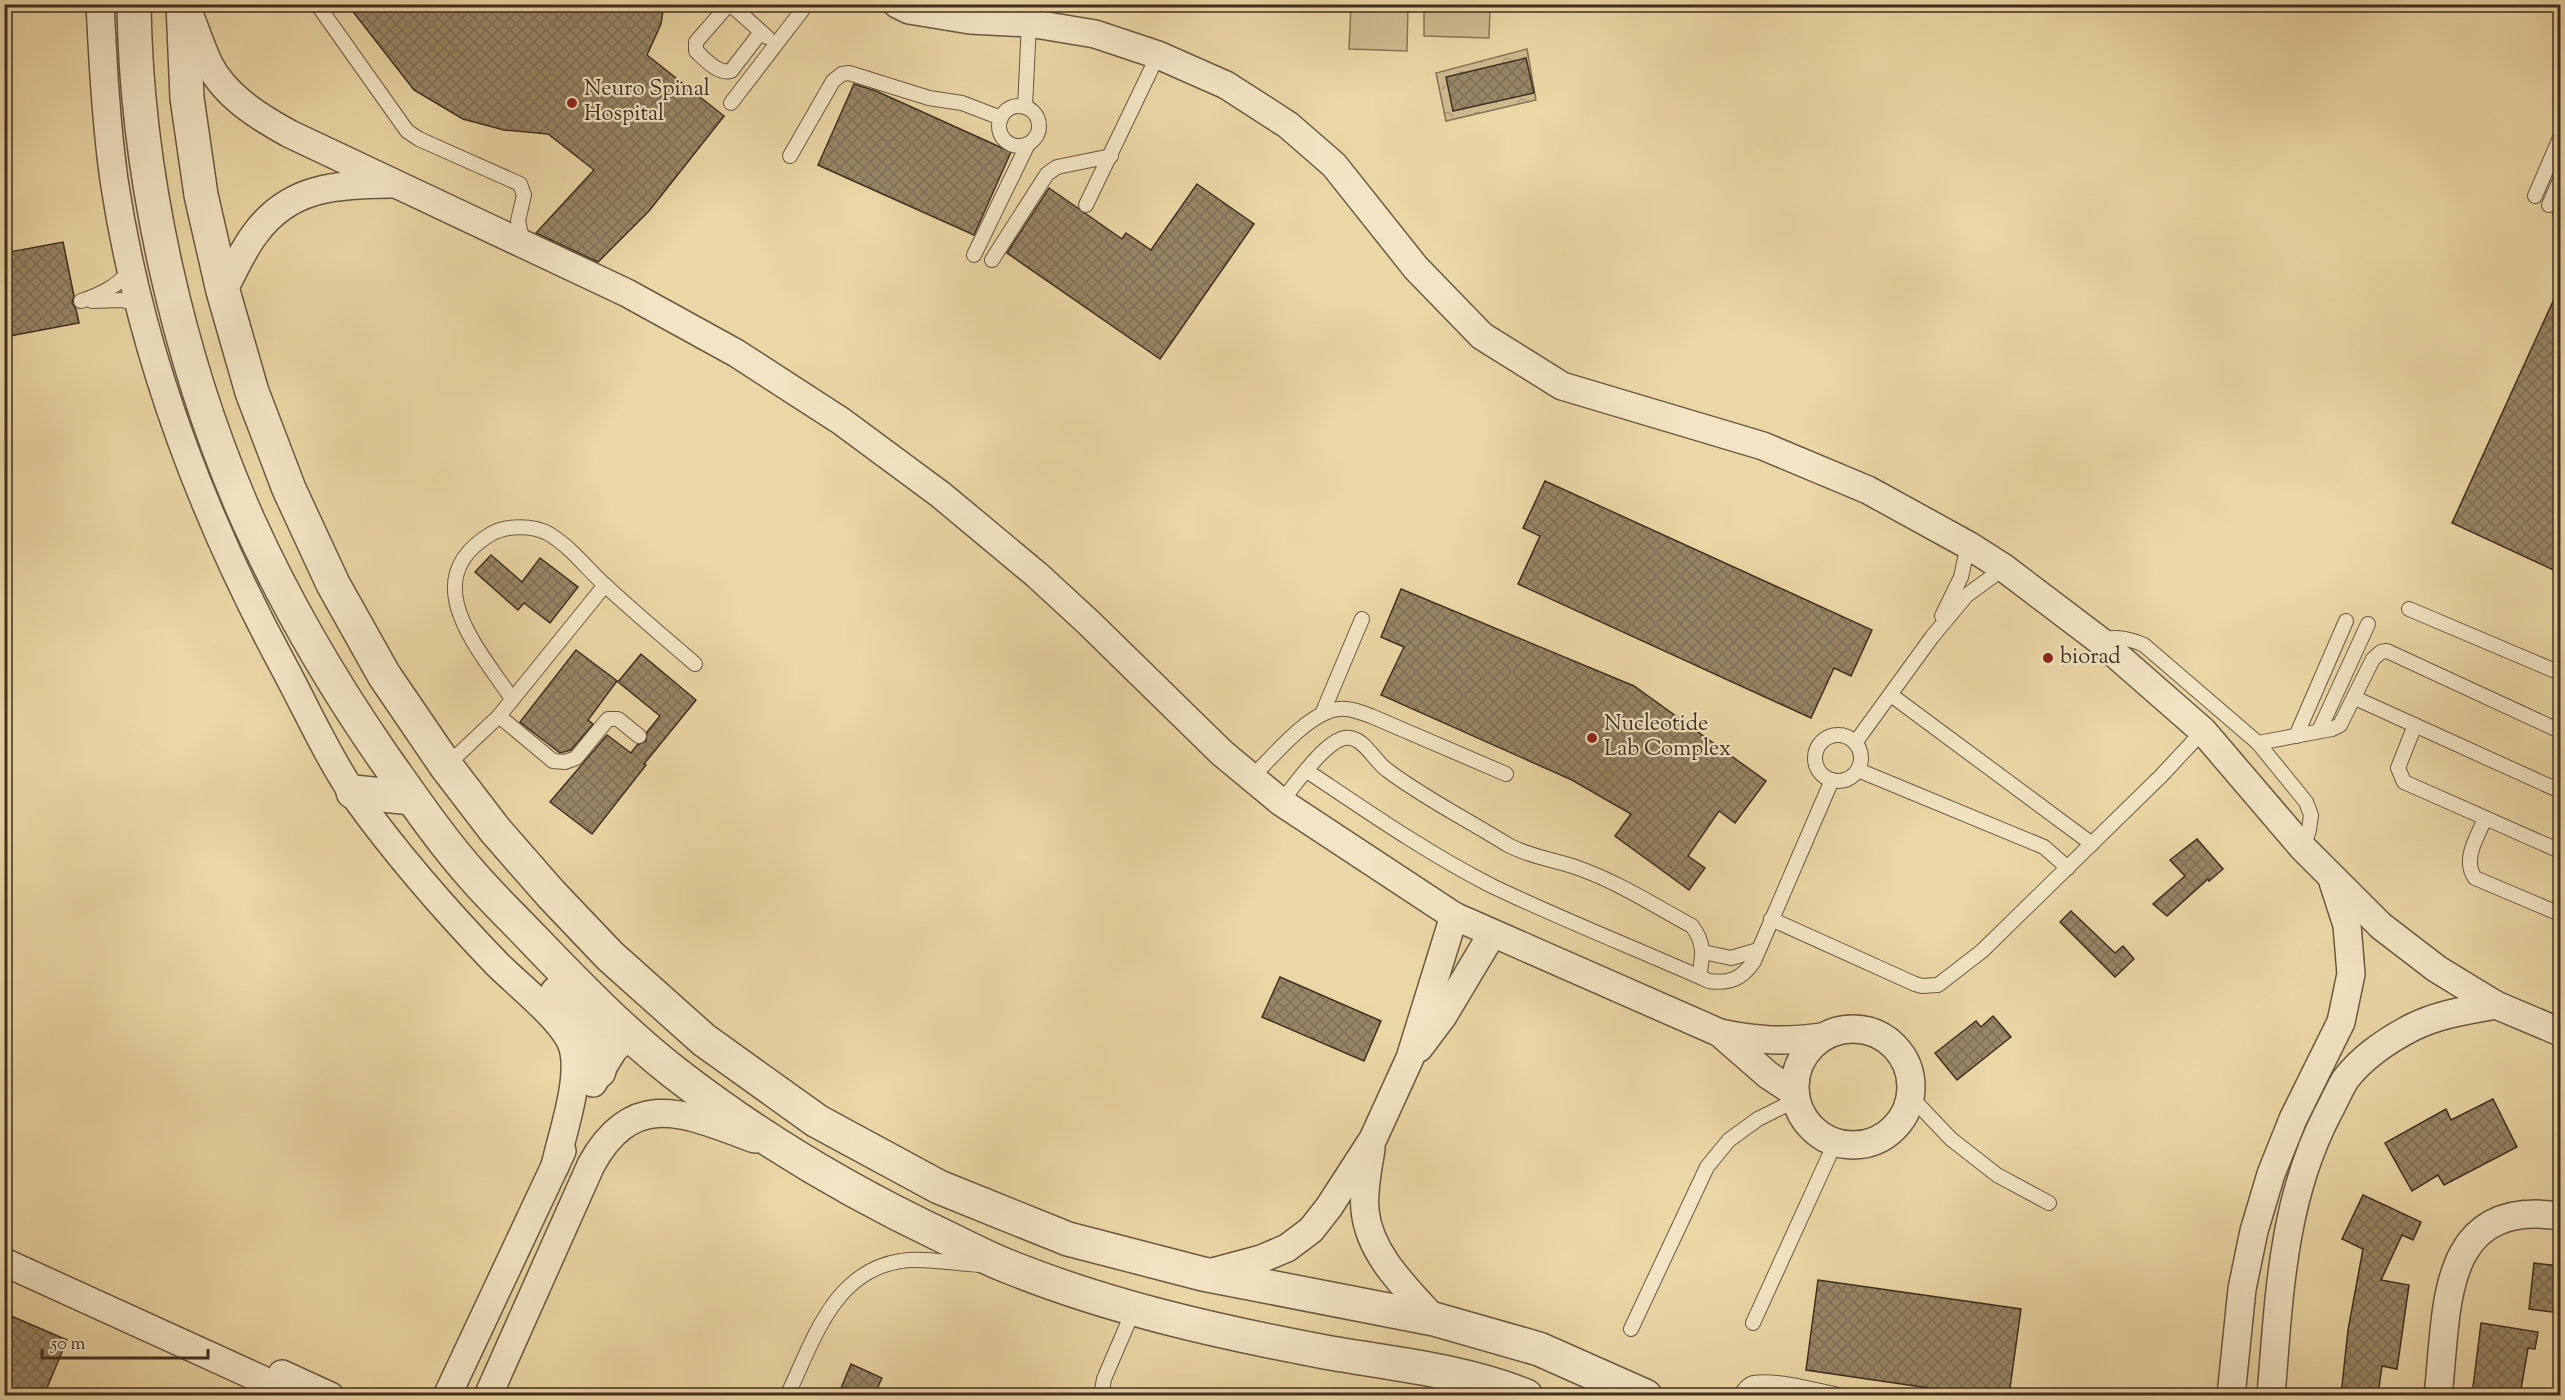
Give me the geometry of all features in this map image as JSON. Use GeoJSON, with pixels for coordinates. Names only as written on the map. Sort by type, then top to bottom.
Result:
{"type":"FeatureCollection","features":[{"type":"Feature","properties":{"kind":"street"},"geometry":{"type":"LineString","coordinates":[[100,4],[104,92],[113,170],[131,270],[175,424],[200,493],[261,626],[353,792],[398,852],[447,910],[552,1018],[572,1046],[573,1090],[555,1166]]}},
{"type":"Feature","properties":{"kind":"street"},"geometry":{"type":"LineString","coordinates":[[134,4],[135,45],[144,146],[160,234],[184,339],[212,430],[248,519],[296,616],[350,709],[412,798],[472,875],[596,1004],[676,1074],[788,1151],[883,1208],[1008,1267],[1134,1309],[1444,1384],[1515,1393]]}},
{"type":"Feature","properties":{"kind":"street"},"geometry":{"type":"LineString","coordinates":[[184,4],[210,66],[231,93],[258,117],[627,293],[736,353],[841,421],[941,495],[1036,575],[1088,622],[1214,745],[1281,802],[1454,916],[1720,1033],[1754,1041],[1788,1042],[1822,1037],[1847,1029],[1874,1032],[1896,1047],[1910,1070],[1911,1097],[1905,1116],[1892,1131],[1875,1142],[1855,1146],[1835,1143],[1817,1133],[1804,1118],[1795,1097],[1797,1071],[1806,1052],[1822,1037]]}},
{"type":"Feature","properties":{"kind":"street"},"geometry":{"type":"LineString","coordinates":[[184,4],[188,109],[201,195],[223,291],[256,402],[289,489],[333,584],[384,675],[446,766],[495,830],[610,956],[704,1040],[817,1121],[939,1187],[1068,1239],[1203,1274],[1434,1319],[1539,1349],[1645,1395]]}},
{"type":"Feature","properties":{"kind":"street"},"geometry":{"type":"LineString","coordinates":[[897,4],[909,10],[970,20],[1029,23],[1095,34],[1158,55],[1226,85],[1288,125],[1334,165],[1416,268],[1482,336],[1562,386],[1763,446],[1868,490],[1968,545],[2004,568],[2099,640],[2203,731],[2303,848],[2381,927],[2437,969],[2496,1005],[2560,1032]]}},
{"type":"Feature","properties":{"kind":"street"},"geometry":{"type":"LineString","coordinates":[[223,291],[254,234],[277,210],[306,193],[338,185],[398,184]]}},
{"type":"Feature","properties":{"kind":"street"},"geometry":{"type":"LineString","coordinates":[[353,792],[412,798]]}},
{"type":"Feature","properties":{"kind":"street"},"geometry":{"type":"LineString","coordinates":[[472,875],[476,893],[490,922],[583,1020],[593,1042],[600,1071]]}},
{"type":"Feature","properties":{"kind":"street"},"geometry":{"type":"LineString","coordinates":[[2231,1395],[2242,1289],[2254,1231],[2271,1174],[2293,1119],[2341,1022],[2351,974],[2347,925],[2331,878]]}},
{"type":"Feature","properties":{"kind":"street"},"geometry":{"type":"LineString","coordinates":[[1203,1274],[1261,1259],[1287,1248],[1311,1230],[1329,1207],[1373,1139],[1410,1058],[1454,916]]}},
{"type":"Feature","properties":{"kind":"street"},"geometry":{"type":"LineString","coordinates":[[1410,1058],[1443,1016],[1492,934]]}},
{"type":"Feature","properties":{"kind":"street"},"geometry":{"type":"LineString","coordinates":[[447,1395],[600,1071],[614,1049],[630,1035],[658,1000]]}},
{"type":"Feature","properties":{"kind":"street"},"geometry":{"type":"LineString","coordinates":[[2271,1395],[2284,1243],[2292,1209],[2318,1131],[2346,1080],[2377,1050],[2413,1027],[2454,1012],[2496,1005]]}},
{"type":"Feature","properties":{"kind":"street"},"geometry":{"type":"LineString","coordinates":[[1720,1033],[1795,1097]]}},
{"type":"Feature","properties":{"kind":"street"},"geometry":{"type":"LineString","coordinates":[[488,1395],[591,1165],[602,1144],[620,1127],[641,1117],[675,1113],[788,1151]]}},
{"type":"Feature","properties":{"kind":"street"},"geometry":{"type":"LineString","coordinates":[[1373,1139],[1365,1184],[1365,1211],[1372,1238],[1386,1263],[1434,1319]]}},
{"type":"Feature","properties":{"kind":"street"},"geometry":{"type":"LineString","coordinates":[[2438,1395],[2451,1288],[2457,1262],[2471,1240],[2492,1223],[2517,1214],[2543,1213],[2560,1216]]}},
{"type":"Feature","properties":{"kind":"street"},"geometry":{"type":"LineString","coordinates":[[4,1262],[298,1395]]}},
{"type":"Feature","properties":{"kind":"street"},"geometry":{"type":"LineString","coordinates":[[225,1362],[272,1370],[330,1395]]}},
{"type":"Feature","properties":{"kind":"lane"},"geometry":{"type":"LineString","coordinates":[[317,4],[407,131],[419,139],[520,184],[524,195],[520,210],[519,232],[523,243]]}},
{"type":"Feature","properties":{"kind":"lane"},"geometry":{"type":"LineString","coordinates":[[761,32],[731,71],[720,71],[696,51],[696,42],[730,4],[776,44]]}},
{"type":"Feature","properties":{"kind":"lane"},"geometry":{"type":"LineString","coordinates":[[730,103],[807,4]]}},
{"type":"Feature","properties":{"kind":"lane"},"geometry":{"type":"LineString","coordinates":[[1024,107],[1029,23]]}},
{"type":"Feature","properties":{"kind":"lane"},"geometry":{"type":"LineString","coordinates":[[1086,205],[1158,55]]}},
{"type":"Feature","properties":{"kind":"lane"},"geometry":{"type":"LineString","coordinates":[[790,156],[834,81],[842,74],[849,73],[929,98],[962,104],[1001,118]]}},
{"type":"Feature","properties":{"kind":"lane"},"geometry":{"type":"LineString","coordinates":[[1024,107],[1036,115],[1039,128],[1034,140],[1028,144],[1014,146],[1003,138],[999,124],[1008,109],[1024,107]]}},
{"type":"Feature","properties":{"kind":"lane"},"geometry":{"type":"LineString","coordinates":[[2535,196],[2560,138]]}},
{"type":"Feature","properties":{"kind":"lane"},"geometry":{"type":"LineString","coordinates":[[974,255],[1028,144]]}},
{"type":"Feature","properties":{"kind":"lane"},"geometry":{"type":"LineString","coordinates":[[992,260],[1047,174],[1057,167],[1111,156]]}},
{"type":"Feature","properties":{"kind":"lane"},"geometry":{"type":"LineString","coordinates":[[2557,209],[2560,180]]}},
{"type":"Feature","properties":{"kind":"lane"},"geometry":{"type":"LineString","coordinates":[[489,227],[501,224],[520,210]]}},
{"type":"Feature","properties":{"kind":"lane"},"geometry":{"type":"LineString","coordinates":[[131,270],[118,285],[81,302],[121,300],[140,304]]}},
{"type":"Feature","properties":{"kind":"lane"},"geometry":{"type":"LineString","coordinates":[[512,699],[462,624],[454,598],[458,571],[472,548],[494,532],[520,527],[547,533],[569,549],[605,585],[695,664]]}},
{"type":"Feature","properties":{"kind":"lane"},"geometry":{"type":"LineString","coordinates":[[1932,637],[1960,577],[1968,545]]}},
{"type":"Feature","properties":{"kind":"lane"},"geometry":{"type":"LineString","coordinates":[[1855,743],[1932,637],[1967,595],[2004,568]]}},
{"type":"Feature","properties":{"kind":"lane"},"geometry":{"type":"LineString","coordinates":[[446,766],[499,716],[605,585]]}},
{"type":"Feature","properties":{"kind":"lane"},"geometry":{"type":"LineString","coordinates":[[2409,609],[2560,673]]}},
{"type":"Feature","properties":{"kind":"lane"},"geometry":{"type":"LineString","coordinates":[[1322,714],[1362,619]]}},
{"type":"Feature","properties":{"kind":"lane"},"geometry":{"type":"LineString","coordinates":[[2296,736],[2346,621]]}},
{"type":"Feature","properties":{"kind":"lane"},"geometry":{"type":"LineString","coordinates":[[2319,731],[2368,624]]}},
{"type":"Feature","properties":{"kind":"lane"},"geometry":{"type":"LineString","coordinates":[[2099,640],[2111,637],[2128,638],[2144,645],[2258,743],[2306,802],[2311,814],[2303,848]]}},
{"type":"Feature","properties":{"kind":"lane"},"geometry":{"type":"LineString","coordinates":[[2258,743],[2340,725],[2373,659],[2381,652],[2387,651],[2560,731]]}},
{"type":"Feature","properties":{"kind":"lane"},"geometry":{"type":"LineString","coordinates":[[1891,695],[2092,844]]}},
{"type":"Feature","properties":{"kind":"lane"},"geometry":{"type":"LineString","coordinates":[[2355,698],[2560,791]]}},
{"type":"Feature","properties":{"kind":"lane"},"geometry":{"type":"LineString","coordinates":[[1251,777],[1309,723],[1322,714],[1339,709],[1355,710],[1506,774]]}},
{"type":"Feature","properties":{"kind":"lane"},"geometry":{"type":"LineString","coordinates":[[499,716],[553,761],[565,762],[576,758],[608,719],[618,719],[639,736]]}},
{"type":"Feature","properties":{"kind":"lane"},"geometry":{"type":"LineString","coordinates":[[2415,725],[2398,768],[2404,782],[2560,851]]}},
{"type":"Feature","properties":{"kind":"lane"},"geometry":{"type":"LineString","coordinates":[[1771,920],[1915,984],[1930,987],[1945,981],[1982,951],[2068,868],[2203,731]]}},
{"type":"Feature","properties":{"kind":"lane"},"geometry":{"type":"LineString","coordinates":[[1836,735],[1846,737],[1855,743],[1860,752],[1861,761],[1858,770],[1851,777],[1842,781],[1832,780],[1823,775],[1816,767],[1815,756],[1818,746],[1826,738],[1836,735]]}},
{"type":"Feature","properties":{"kind":"lane"},"geometry":{"type":"LineString","coordinates":[[1281,802],[1337,740],[1348,737],[1359,741],[1385,770],[1508,845],[1528,855],[1595,874],[1692,926],[1701,938],[1703,952],[1698,976]]}},
{"type":"Feature","properties":{"kind":"lane"},"geometry":{"type":"LineString","coordinates":[[1858,770],[2044,847],[2068,868]]}},
{"type":"Feature","properties":{"kind":"lane"},"geometry":{"type":"LineString","coordinates":[[1307,771],[1392,828],[1491,885],[1698,976],[1719,982],[1740,977],[1748,970],[1832,780]]}},
{"type":"Feature","properties":{"kind":"lane"},"geometry":{"type":"LineString","coordinates":[[2485,819],[2468,863],[2475,878],[2560,914]]}},
{"type":"Feature","properties":{"kind":"lane"},"geometry":{"type":"LineString","coordinates":[[1703,952],[1731,958],[1758,950]]}},
{"type":"Feature","properties":{"kind":"lane"},"geometry":{"type":"LineString","coordinates":[[1631,1329],[1707,1167],[1729,1140],[1795,1097]]}},
{"type":"Feature","properties":{"kind":"lane"},"geometry":{"type":"LineString","coordinates":[[1911,1097],[1951,1139],[1997,1175],[2049,1203]]}},
{"type":"Feature","properties":{"kind":"lane"},"geometry":{"type":"LineString","coordinates":[[1753,1323],[1835,1143]]}},
{"type":"Feature","properties":{"kind":"lane"},"geometry":{"type":"LineString","coordinates":[[787,1395],[830,1307],[849,1284],[873,1268],[902,1260],[1008,1267]]}},
{"type":"Feature","properties":{"kind":"lane"},"geometry":{"type":"LineString","coordinates":[[1101,1395],[1104,1379],[1134,1309]]}},
{"type":"Feature","properties":{"kind":"lane"},"geometry":{"type":"LineString","coordinates":[[1740,1395],[1753,1383],[1811,1389],[1842,1395]]}},
{"type":"Feature","properties":{"kind":"green space"},"geometry":{"type":"Polygon","coordinates":[[[1351,4],[1408,5],[1407,51],[1349,49],[1351,4]]]}},
{"type":"Feature","properties":{"kind":"green space"},"geometry":{"type":"Polygon","coordinates":[[[1424,5],[1490,5],[1489,38],[1424,36],[1424,5]]]}},
{"type":"Feature","properties":{"kind":"green space"},"geometry":{"type":"Polygon","coordinates":[[[1527,49],[1536,100],[1446,121],[1436,73],[1527,49]]]}},
{"type":"Feature","properties":{"kind":"building","name":"Neuro Spinal Hospital"},"geometry":{"type":"Polygon","coordinates":[[[347,4],[664,4],[661,24],[647,55],[724,116],[649,211],[598,262],[536,233],[594,170],[548,134],[504,130],[463,119],[414,90],[347,4]]]}},
{"type":"Feature","properties":{"kind":"building"},"geometry":{"type":"Polygon","coordinates":[[[1526,58],[1534,93],[1453,111],[1446,77],[1526,58]]]}},
{"type":"Feature","properties":{"kind":"building"},"geometry":{"type":"Polygon","coordinates":[[[854,84],[876,91],[1011,152],[974,235],[818,165],[854,84]]]}},
{"type":"Feature","properties":{"kind":"building"},"geometry":{"type":"Polygon","coordinates":[[[1197,184],[1254,224],[1160,359],[1007,253],[1049,188],[1122,239],[1126,233],[1151,250],[1197,184]]]}},
{"type":"Feature","properties":{"kind":"building"},"geometry":{"type":"Polygon","coordinates":[[[63,242],[74,296],[72,303],[79,323],[4,337],[4,253],[63,242]]]}},
{"type":"Feature","properties":{"kind":"building"},"geometry":{"type":"Polygon","coordinates":[[[2560,286],[2560,573],[2452,523],[2560,286]]]}},
{"type":"Feature","properties":{"kind":"building"},"geometry":{"type":"Polygon","coordinates":[[[1545,481],[1872,630],[1851,676],[1834,668],[1811,718],[1518,584],[1540,536],[1523,528],[1545,481]]]}},
{"type":"Feature","properties":{"kind":"building"},"geometry":{"type":"Polygon","coordinates":[[[491,555],[522,582],[540,558],[578,587],[550,623],[524,603],[518,610],[475,572],[491,555]]]}},
{"type":"Feature","properties":{"kind":"building","name":"Nucleotide Lab Complex"},"geometry":{"type":"Polygon","coordinates":[[[1401,589],[1634,686],[1766,781],[1735,823],[1719,811],[1688,856],[1705,868],[1689,890],[1615,836],[1631,814],[1572,780],[1381,695],[1404,647],[1381,637],[1401,589]]]}},
{"type":"Feature","properties":{"kind":"building"},"geometry":{"type":"Polygon","coordinates":[[[576,650],[617,681],[588,720],[593,724],[571,750],[560,753],[520,722],[576,650]]]}},
{"type":"Feature","properties":{"kind":"building"},"geometry":{"type":"Polygon","coordinates":[[[641,654],[696,700],[644,764],[646,765],[592,834],[550,802],[607,735],[631,753],[637,745],[646,741],[647,732],[660,716],[618,682],[641,654]]]}},
{"type":"Feature","properties":{"kind":"building"},"geometry":{"type":"Polygon","coordinates":[[[2197,839],[2223,869],[2209,881],[2208,879],[2167,916],[2153,904],[2185,876],[2170,860],[2197,839]]]}},
{"type":"Feature","properties":{"kind":"building"},"geometry":{"type":"Polygon","coordinates":[[[2071,911],[2115,953],[2123,946],[2134,959],[2115,977],[2060,922],[2071,911]]]}},
{"type":"Feature","properties":{"kind":"building"},"geometry":{"type":"Polygon","coordinates":[[[1280,977],[1381,1021],[1364,1061],[1262,1017],[1280,977]]]}},
{"type":"Feature","properties":{"kind":"building"},"geometry":{"type":"Polygon","coordinates":[[[1993,1016],[2011,1037],[1957,1080],[1935,1053],[1976,1021],[1981,1027],[1993,1016]]]}},
{"type":"Feature","properties":{"kind":"building"},"geometry":{"type":"Polygon","coordinates":[[[2493,1099],[2517,1147],[2444,1185],[2438,1175],[2412,1191],[2385,1143],[2446,1109],[2451,1120],[2493,1099]]]}},
{"type":"Feature","properties":{"kind":"building"},"geometry":{"type":"Polygon","coordinates":[[[2363,1195],[2421,1222],[2413,1240],[2402,1235],[2381,1280],[2409,1285],[2397,1369],[2382,1366],[2378,1395],[2341,1395],[2348,1330],[2363,1249],[2342,1239],[2363,1195]]]}},
{"type":"Feature","properties":{"kind":"building"},"geometry":{"type":"Polygon","coordinates":[[[2534,1263],[2560,1266],[2560,1313],[2529,1309],[2534,1263]]]}},
{"type":"Feature","properties":{"kind":"building"},"geometry":{"type":"Polygon","coordinates":[[[1818,1280],[2021,1309],[2009,1395],[1977,1395],[1806,1370],[1818,1280]]]}},
{"type":"Feature","properties":{"kind":"building"},"geometry":{"type":"Polygon","coordinates":[[[4,1313],[67,1340],[44,1395],[4,1395],[4,1313]]]}},
{"type":"Feature","properties":{"kind":"building"},"geometry":{"type":"Polygon","coordinates":[[[2481,1323],[2538,1332],[2535,1349],[2528,1348],[2520,1395],[2472,1395],[2481,1323]]]}},
{"type":"Feature","properties":{"kind":"building"},"geometry":{"type":"Polygon","coordinates":[[[851,1364],[882,1378],[874,1395],[857,1395],[841,1388],[851,1364]]]}},
{"type":"Feature","properties":{"kind":"place","name":"Neuro Spinal Hospital"},"geometry":{"type":"Point","coordinates":[572,103]}},
{"type":"Feature","properties":{"kind":"place","name":"biorad"},"geometry":{"type":"Point","coordinates":[2048,658]}},
{"type":"Feature","properties":{"kind":"place","name":"Nucleotide Lab Complex"},"geometry":{"type":"Point","coordinates":[1592,738]}}]}
